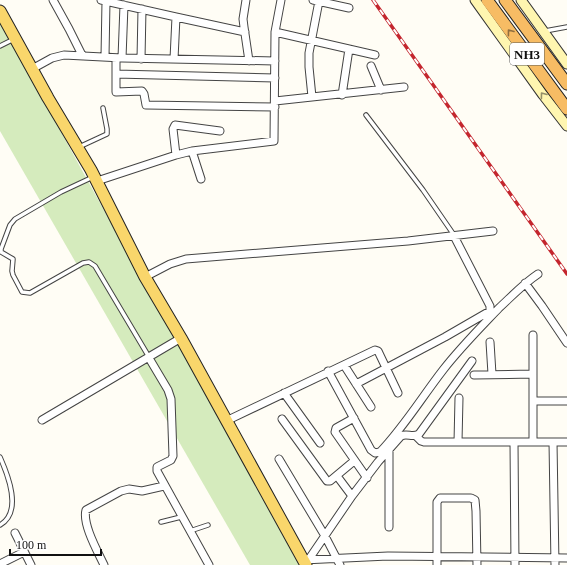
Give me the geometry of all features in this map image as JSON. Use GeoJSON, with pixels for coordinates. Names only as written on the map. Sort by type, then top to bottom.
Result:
{"type":"FeatureCollection","features":[{"type":"Feature","properties":{"kind":"highway","name":"NH3"},"geometry":{"type":"LineString","coordinates":[[487,0],[567,109]]}},
{"type":"Feature","properties":{"kind":"highway","name":"NH3"},"geometry":{"type":"LineString","coordinates":[[505,0],[567,84]]}},
{"type":"Feature","properties":{"kind":"main road"},"geometry":{"type":"LineString","coordinates":[[475,0],[567,126]]}},
{"type":"Feature","properties":{"kind":"main road"},"geometry":{"type":"LineString","coordinates":[[521,0],[567,64]]}},
{"type":"Feature","properties":{"kind":"main road"},"geometry":{"type":"LineString","coordinates":[[0,12],[96,178],[145,277],[181,338],[226,421],[306,561]]}},
{"type":"Feature","properties":{"kind":"street"},"geometry":{"type":"LineString","coordinates":[[53,0],[82,55]]}},
{"type":"Feature","properties":{"kind":"street"},"geometry":{"type":"LineString","coordinates":[[246,0],[243,19],[249,61]]}},
{"type":"Feature","properties":{"kind":"street"},"geometry":{"type":"LineString","coordinates":[[96,178],[192,151],[274,141],[275,32],[281,0]]}},
{"type":"Feature","properties":{"kind":"street"},"geometry":{"type":"LineString","coordinates":[[105,57],[104,1],[245,32]]}},
{"type":"Feature","properties":{"kind":"street"},"geometry":{"type":"LineString","coordinates":[[312,97],[308,60],[316,1],[349,8]]}},
{"type":"Feature","properties":{"kind":"street"},"geometry":{"type":"LineString","coordinates":[[124,5],[116,74],[116,92],[142,91],[146,105],[275,104],[312,97],[342,95],[404,87]]}},
{"type":"Feature","properties":{"kind":"street"},"geometry":{"type":"LineString","coordinates":[[141,59],[142,9]]}},
{"type":"Feature","properties":{"kind":"street"},"geometry":{"type":"LineString","coordinates":[[174,59],[176,18]]}},
{"type":"Feature","properties":{"kind":"street"},"geometry":{"type":"LineString","coordinates":[[275,32],[375,55]]}},
{"type":"Feature","properties":{"kind":"street"},"geometry":{"type":"LineString","coordinates":[[342,95],[349,49]]}},
{"type":"Feature","properties":{"kind":"street"},"geometry":{"type":"LineString","coordinates":[[32,69],[56,56],[82,55],[141,59],[275,61]]}},
{"type":"Feature","properties":{"kind":"street"},"geometry":{"type":"LineString","coordinates":[[371,66],[381,90]]}},
{"type":"Feature","properties":{"kind":"street"},"geometry":{"type":"LineString","coordinates":[[116,74],[275,78]]}},
{"type":"Feature","properties":{"kind":"street"},"geometry":{"type":"LineString","coordinates":[[176,156],[173,126],[175,125],[220,131]]}},
{"type":"Feature","properties":{"kind":"street"},"geometry":{"type":"LineString","coordinates":[[192,151],[201,179]]}},
{"type":"Feature","properties":{"kind":"street"},"geometry":{"type":"LineString","coordinates":[[145,277],[170,264],[186,259],[408,241],[493,231]]}},
{"type":"Feature","properties":{"kind":"street"},"geometry":{"type":"LineString","coordinates":[[356,384],[446,337],[490,311],[490,306],[454,236]]}},
{"type":"Feature","properties":{"kind":"street"},"geometry":{"type":"LineString","coordinates":[[328,371],[371,450],[375,453],[380,452],[392,440],[456,354],[525,283],[538,274]]}},
{"type":"Feature","properties":{"kind":"street"},"geometry":{"type":"LineString","coordinates":[[525,283],[567,343]]}},
{"type":"Feature","properties":{"kind":"street"},"geometry":{"type":"LineString","coordinates":[[533,335],[533,442]]}},
{"type":"Feature","properties":{"kind":"street"},"geometry":{"type":"LineString","coordinates":[[42,420],[181,338]]}},
{"type":"Feature","properties":{"kind":"street"},"geometry":{"type":"LineString","coordinates":[[490,342],[492,374]]}},
{"type":"Feature","properties":{"kind":"street"},"geometry":{"type":"LineString","coordinates":[[226,421],[328,371],[376,350],[378,351],[398,393]]}},
{"type":"Feature","properties":{"kind":"street"},"geometry":{"type":"LineString","coordinates":[[149,358],[168,390],[171,399],[173,456],[171,460],[159,466],[157,469],[164,486],[209,565]]}},
{"type":"Feature","properties":{"kind":"street"},"geometry":{"type":"LineString","coordinates":[[416,436],[422,431],[472,361]]}},
{"type":"Feature","properties":{"kind":"street"},"geometry":{"type":"LineString","coordinates":[[344,364],[371,407]]}},
{"type":"Feature","properties":{"kind":"street"},"geometry":{"type":"LineString","coordinates":[[474,375],[533,374]]}},
{"type":"Feature","properties":{"kind":"street"},"geometry":{"type":"LineString","coordinates":[[284,393],[320,443]]}},
{"type":"Feature","properties":{"kind":"street"},"geometry":{"type":"LineString","coordinates":[[458,442],[459,398]]}},
{"type":"Feature","properties":{"kind":"street"},"geometry":{"type":"LineString","coordinates":[[533,401],[567,401]]}},
{"type":"Feature","properties":{"kind":"street"},"geometry":{"type":"LineString","coordinates":[[354,418],[335,430],[354,461],[367,478]]}},
{"type":"Feature","properties":{"kind":"street"},"geometry":{"type":"LineString","coordinates":[[282,419],[326,480],[330,482],[354,461]]}},
{"type":"Feature","properties":{"kind":"street"},"geometry":{"type":"LineString","coordinates":[[306,561],[352,496],[402,435],[416,436],[422,442],[567,442]]}},
{"type":"Feature","properties":{"kind":"street"},"geometry":{"type":"LineString","coordinates":[[514,442],[515,561]]}},
{"type":"Feature","properties":{"kind":"street"},"geometry":{"type":"LineString","coordinates":[[553,442],[555,561]]}},
{"type":"Feature","properties":{"kind":"street"},"geometry":{"type":"LineString","coordinates":[[389,449],[389,527]]}},
{"type":"Feature","properties":{"kind":"street"},"geometry":{"type":"LineString","coordinates":[[279,459],[325,536],[340,565]]}},
{"type":"Feature","properties":{"kind":"street"},"geometry":{"type":"LineString","coordinates":[[337,476],[352,496]]}},
{"type":"Feature","properties":{"kind":"street"},"geometry":{"type":"LineString","coordinates":[[104,565],[85,517],[86,510],[121,491],[129,489],[142,491],[164,486]]}},
{"type":"Feature","properties":{"kind":"street"},"geometry":{"type":"LineString","coordinates":[[437,565],[437,502],[440,498],[471,498],[475,500],[477,565]]}},
{"type":"Feature","properties":{"kind":"street"},"geometry":{"type":"LineString","coordinates":[[15,533],[32,565]]}},
{"type":"Feature","properties":{"kind":"street"},"geometry":{"type":"LineString","coordinates":[[0,564],[24,552]]}},
{"type":"Feature","properties":{"kind":"street"},"geometry":{"type":"LineString","coordinates":[[306,561],[336,558],[437,556],[477,557],[515,561],[555,561],[567,558]]}},
{"type":"Feature","properties":{"kind":"lane"},"geometry":{"type":"LineString","coordinates":[[544,31],[567,27]]}},
{"type":"Feature","properties":{"kind":"lane"},"geometry":{"type":"LineString","coordinates":[[0,46],[15,38]]}},
{"type":"Feature","properties":{"kind":"lane"},"geometry":{"type":"LineString","coordinates":[[78,148],[107,134],[108,129],[103,108]]}},
{"type":"Feature","properties":{"kind":"lane"},"geometry":{"type":"LineString","coordinates":[[366,115],[423,190],[454,236]]}},
{"type":"Feature","properties":{"kind":"lane"},"geometry":{"type":"LineString","coordinates":[[96,178],[61,192],[15,219],[10,225],[1,252],[13,259],[12,274],[24,293],[30,293],[83,262],[92,263],[149,358]]}},
{"type":"Feature","properties":{"kind":"lane"},"geometry":{"type":"LineString","coordinates":[[0,457],[8,476],[12,496],[12,507],[9,515],[4,523],[0,525]]}},
{"type":"Feature","properties":{"kind":"lane"},"geometry":{"type":"LineString","coordinates":[[161,522],[181,517]]}},
{"type":"Feature","properties":{"kind":"lane"},"geometry":{"type":"LineString","coordinates":[[189,531],[208,525]]}},
{"type":"Feature","properties":{"kind":"green space"},"geometry":{"type":"Polygon","coordinates":[[[0,21],[299,565],[250,565],[0,131],[0,21]]]}},
{"type":"Feature","properties":{"kind":"railway"},"geometry":{"type":"LineString","coordinates":[[373,0],[567,274]]}}]}
